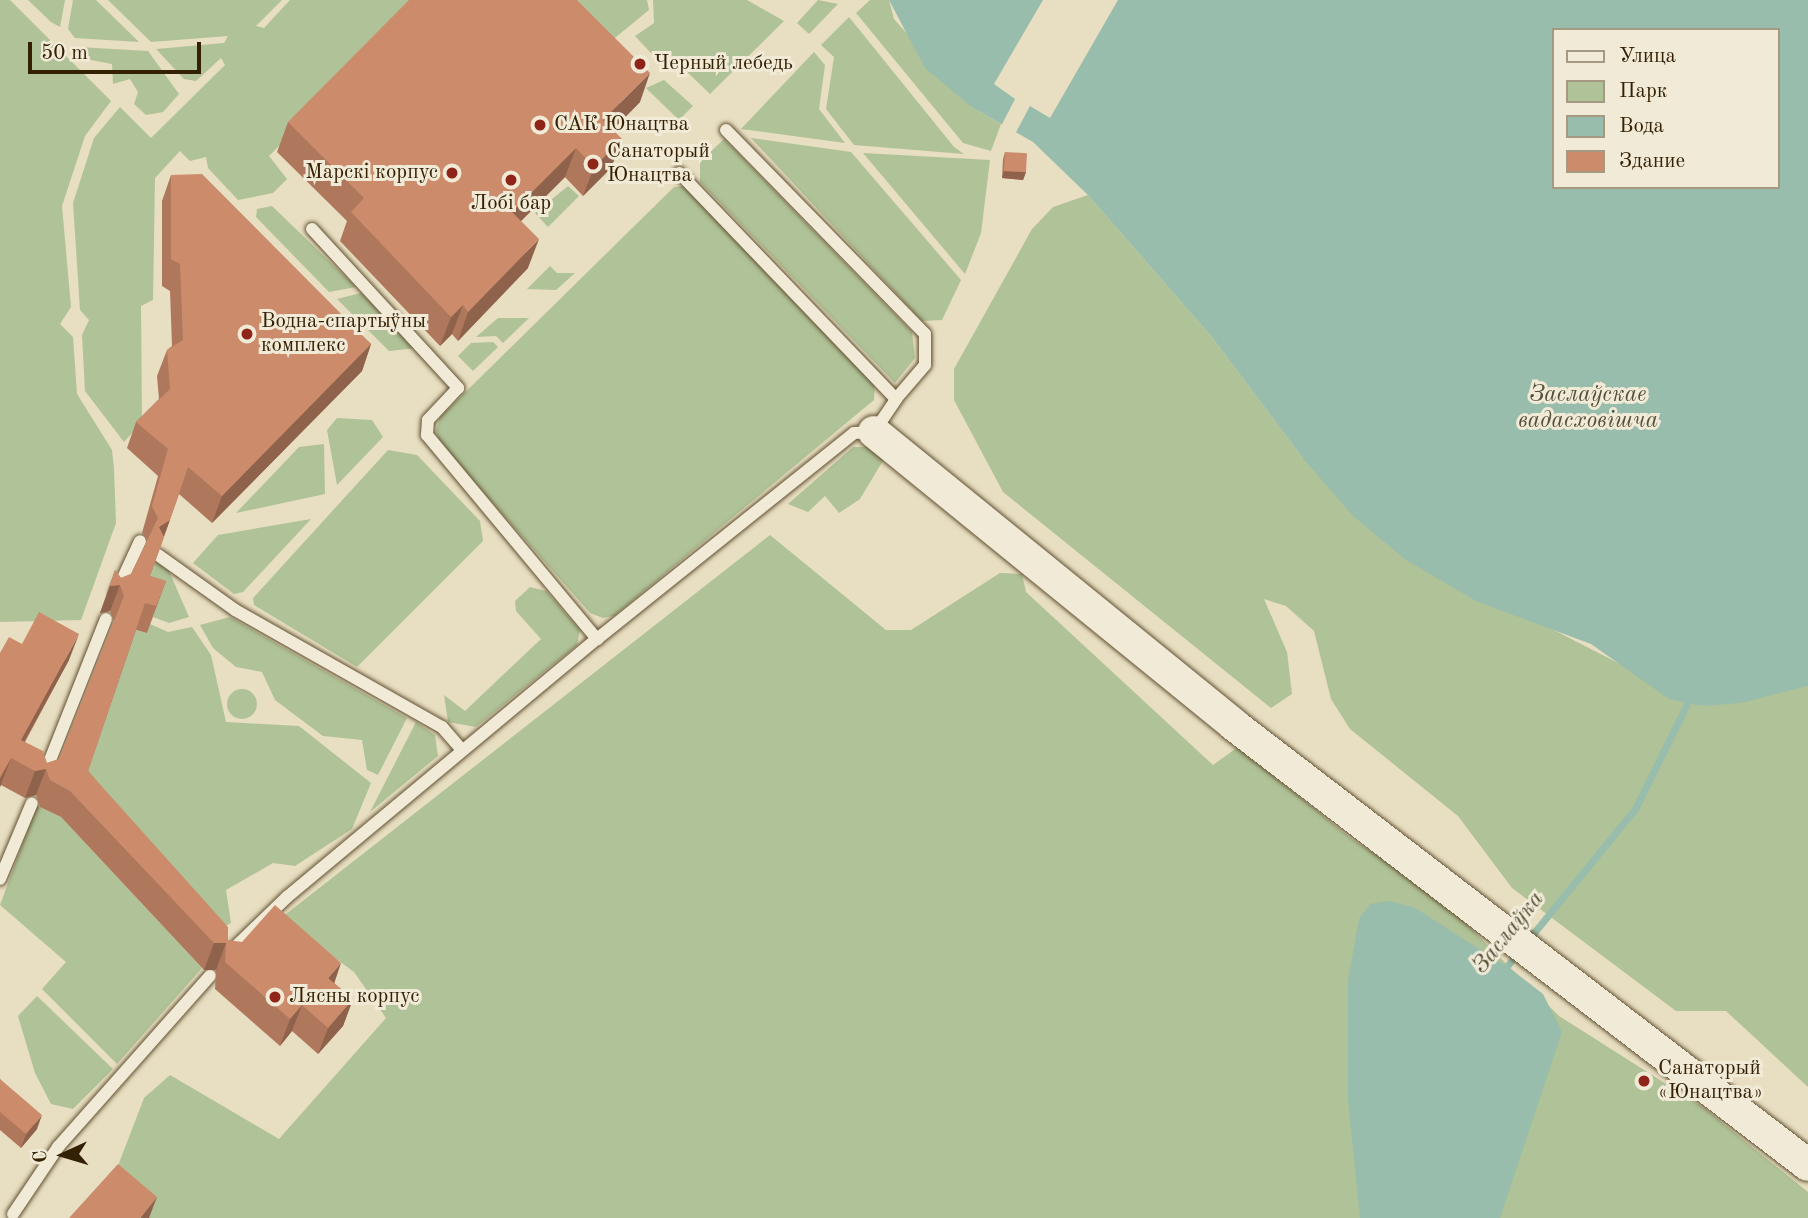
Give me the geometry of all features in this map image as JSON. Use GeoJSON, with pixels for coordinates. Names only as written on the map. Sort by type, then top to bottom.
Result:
{"type":"FeatureCollection","features":[{"type":"Feature","properties":{"kind":"street"},"geometry":{"type":"LineString","coordinates":[[874,432],[1234,725],[1808,1165]]}},
{"type":"Feature","properties":{"kind":"lane"},"geometry":{"type":"LineString","coordinates":[[224,960],[462,750],[597,639],[854,433],[874,432],[896,399],[925,365],[925,334],[726,130]]}},
{"type":"Feature","properties":{"kind":"lane"},"geometry":{"type":"LineString","coordinates":[[679,173],[896,399]]}},
{"type":"Feature","properties":{"kind":"lane"},"geometry":{"type":"LineString","coordinates":[[312,229],[458,388],[428,420],[426,435],[597,639]]}},
{"type":"Feature","properties":{"kind":"lane"},"geometry":{"type":"LineString","coordinates":[[114,596],[140,541]]}},
{"type":"Feature","properties":{"kind":"lane"},"geometry":{"type":"LineString","coordinates":[[158,555],[235,610],[442,727],[462,750]]}},
{"type":"Feature","properties":{"kind":"lane"},"geometry":{"type":"LineString","coordinates":[[41,782],[106,619]]}},
{"type":"Feature","properties":{"kind":"lane"},"geometry":{"type":"LineString","coordinates":[[0,879],[32,803]]}},
{"type":"Feature","properties":{"kind":"lane"},"geometry":{"type":"LineString","coordinates":[[13,1214],[58,1147],[210,975]]}},
{"type":"Feature","properties":{"kind":"green space"},"geometry":{"type":"Polygon","coordinates":[[[0,0],[10,0],[111,101],[85,136],[62,206],[71,307],[60,324],[73,337],[77,394],[112,450],[114,469],[116,523],[81,620],[0,622],[0,0]]]}},
{"type":"Feature","properties":{"kind":"green space"},"geometry":{"type":"Polygon","coordinates":[[[28,0],[65,0],[60,27],[51,22],[28,0]]]}},
{"type":"Feature","properties":{"kind":"green space"},"geometry":{"type":"Polygon","coordinates":[[[73,0],[96,0],[139,42],[75,38],[68,29],[73,0]]]}},
{"type":"Feature","properties":{"kind":"green space"},"geometry":{"type":"Polygon","coordinates":[[[108,0],[282,0],[256,26],[264,28],[290,0],[424,0],[269,156],[287,179],[273,193],[238,200],[208,168],[206,157],[190,161],[180,151],[155,178],[153,300],[141,306],[142,422],[124,442],[85,391],[82,335],[89,320],[80,310],[73,203],[94,138],[120,107],[151,138],[225,65],[221,58],[196,81],[184,79],[156,49],[224,43],[228,36],[151,42],[108,0]]]}},
{"type":"Feature","properties":{"kind":"green space"},"geometry":{"type":"Polygon","coordinates":[[[557,0],[647,0],[649,10],[605,46],[557,0]]]}},
{"type":"Feature","properties":{"kind":"green space"},"geometry":{"type":"Polygon","coordinates":[[[653,0],[747,0],[784,21],[710,94],[680,65],[665,68],[635,36],[654,23],[653,0]]]}},
{"type":"Feature","properties":{"kind":"green space"},"geometry":{"type":"Polygon","coordinates":[[[818,0],[838,4],[809,34],[797,23],[818,0]]]}},
{"type":"Feature","properties":{"kind":"green space"},"geometry":{"type":"Polygon","coordinates":[[[870,0],[889,0],[894,19],[973,108],[1001,124],[991,151],[963,143],[856,13],[870,0]]]}},
{"type":"Feature","properties":{"kind":"green space"},"geometry":{"type":"Polygon","coordinates":[[[849,17],[954,147],[964,154],[854,145],[826,109],[834,57],[821,45],[849,17]]]}},
{"type":"Feature","properties":{"kind":"green space"},"geometry":{"type":"Polygon","coordinates":[[[78,47],[148,51],[179,94],[163,112],[146,115],[134,104],[138,92],[130,79],[113,84],[112,64],[91,60],[78,47]]]}},
{"type":"Feature","properties":{"kind":"green space"},"geometry":{"type":"Polygon","coordinates":[[[814,52],[825,65],[819,109],[845,143],[741,129],[814,52]]]}},
{"type":"Feature","properties":{"kind":"green space"},"geometry":{"type":"Polygon","coordinates":[[[664,80],[693,106],[679,120],[646,88],[664,80]]]}},
{"type":"Feature","properties":{"kind":"green space"},"geometry":{"type":"Polygon","coordinates":[[[751,138],[851,152],[961,280],[942,320],[922,321],[751,138]]]}},
{"type":"Feature","properties":{"kind":"green space"},"geometry":{"type":"Polygon","coordinates":[[[724,139],[912,332],[915,358],[895,383],[700,182],[700,162],[724,139]]]}},
{"type":"Feature","properties":{"kind":"green space"},"geometry":{"type":"Polygon","coordinates":[[[863,153],[990,160],[981,233],[965,274],[863,153]]]}},
{"type":"Feature","properties":{"kind":"green space"},"geometry":{"type":"Polygon","coordinates":[[[568,186],[579,196],[548,227],[535,213],[568,186]]]}},
{"type":"Feature","properties":{"kind":"green space"},"geometry":{"type":"Polygon","coordinates":[[[686,186],[875,380],[874,400],[614,616],[603,618],[590,613],[439,442],[436,431],[440,417],[674,187],[686,186]]]}},
{"type":"Feature","properties":{"kind":"green space"},"geometry":{"type":"Polygon","coordinates":[[[1088,195],[1211,336],[1302,457],[1546,626],[1702,706],[1808,686],[1808,1087],[1726,1011],[1676,1011],[1512,888],[1458,816],[1350,729],[1331,699],[1314,631],[1286,606],[1264,599],[1287,652],[1292,694],[1271,708],[1003,492],[954,400],[954,369],[1032,229],[1053,207],[1088,195]]]}},
{"type":"Feature","properties":{"kind":"green space"},"geometry":{"type":"Polygon","coordinates":[[[272,206],[356,287],[329,292],[256,217],[257,209],[272,206]]]}},
{"type":"Feature","properties":{"kind":"green space"},"geometry":{"type":"Polygon","coordinates":[[[550,266],[557,273],[575,273],[556,290],[527,289],[550,266]]]}},
{"type":"Feature","properties":{"kind":"green space"},"geometry":{"type":"Polygon","coordinates":[[[361,293],[417,348],[389,351],[337,299],[361,293]]]}},
{"type":"Feature","properties":{"kind":"green space"},"geometry":{"type":"Polygon","coordinates":[[[498,318],[529,318],[503,343],[496,336],[476,337],[498,318]]]}},
{"type":"Feature","properties":{"kind":"green space"},"geometry":{"type":"Polygon","coordinates":[[[493,342],[498,347],[473,371],[458,356],[471,343],[493,342]]]}},
{"type":"Feature","properties":{"kind":"green space"},"geometry":{"type":"Polygon","coordinates":[[[337,418],[372,420],[383,437],[337,485],[327,430],[337,418]]]}},
{"type":"Feature","properties":{"kind":"green space"},"geometry":{"type":"Polygon","coordinates":[[[324,444],[325,494],[236,513],[299,447],[324,444]]]}},
{"type":"Feature","properties":{"kind":"green space"},"geometry":{"type":"Polygon","coordinates":[[[853,447],[868,447],[884,459],[860,499],[839,513],[825,496],[808,512],[788,504],[853,447]]]}},
{"type":"Feature","properties":{"kind":"green space"},"geometry":{"type":"Polygon","coordinates":[[[388,450],[417,455],[480,521],[483,541],[357,667],[254,605],[253,598],[388,450]]]}},
{"type":"Feature","properties":{"kind":"green space"},"geometry":{"type":"Polygon","coordinates":[[[311,519],[243,592],[234,594],[193,563],[218,535],[311,519]]]}},
{"type":"Feature","properties":{"kind":"green space"},"geometry":{"type":"Polygon","coordinates":[[[770,535],[886,630],[911,630],[1000,573],[1022,574],[1026,592],[1213,765],[1238,747],[1353,840],[1430,888],[1559,1016],[1704,1108],[1808,1192],[1808,1218],[148,1218],[111,1184],[144,1098],[170,1075],[279,1139],[386,1018],[354,972],[281,918],[770,535]]]}},
{"type":"Feature","properties":{"kind":"green space"},"geometry":{"type":"Polygon","coordinates":[[[155,561],[169,571],[189,617],[169,623],[153,617],[156,607],[141,603],[155,561]]]}},
{"type":"Feature","properties":{"kind":"green space"},"geometry":{"type":"Polygon","coordinates":[[[530,587],[546,591],[580,630],[577,645],[476,727],[448,722],[444,695],[465,711],[541,639],[516,611],[515,601],[530,587]]]}},
{"type":"Feature","properties":{"kind":"green space"},"geometry":{"type":"Polygon","coordinates":[[[230,617],[407,718],[378,775],[367,770],[362,740],[323,736],[275,700],[262,672],[236,667],[213,648],[200,625],[230,617]]]}},
{"type":"Feature","properties":{"kind":"green space"},"geometry":{"type":"Polygon","coordinates":[[[150,624],[168,632],[192,627],[211,655],[226,722],[299,726],[371,783],[352,829],[295,866],[273,863],[226,890],[231,923],[204,937],[79,797],[135,630],[147,633],[150,624]]]}},
{"type":"Feature","properties":{"kind":"green space"},"geometry":{"type":"Polygon","coordinates":[[[242,689],[253,693],[257,704],[253,715],[242,719],[231,715],[227,704],[231,693],[242,689]]]}},
{"type":"Feature","properties":{"kind":"green space"},"geometry":{"type":"Polygon","coordinates":[[[416,722],[435,735],[438,756],[370,812],[416,722]]]}},
{"type":"Feature","properties":{"kind":"green space"},"geometry":{"type":"Polygon","coordinates":[[[37,805],[61,817],[202,968],[117,1064],[42,989],[66,962],[0,905],[37,805]]]}},
{"type":"Feature","properties":{"kind":"green space"},"geometry":{"type":"Polygon","coordinates":[[[37,996],[113,1069],[73,1109],[51,1104],[35,1073],[18,1016],[37,996]]]}},
{"type":"Feature","properties":{"kind":"water","name":"Заслаўскае вадасховішча"},"geometry":{"type":"Polygon","coordinates":[[[889,0],[1808,0],[1808,686],[1741,703],[1702,706],[1669,699],[1591,644],[1478,602],[1406,560],[1353,516],[1302,457],[1211,336],[1088,195],[1033,142],[973,108],[925,68],[889,0]]]}},
{"type":"Feature","properties":{"kind":"water"},"geometry":{"type":"Polygon","coordinates":[[[1390,901],[1415,908],[1512,970],[1543,994],[1562,1032],[1500,1218],[1360,1218],[1348,1100],[1348,980],[1359,919],[1370,904],[1390,901]]]}},
{"type":"Feature","properties":{"kind":"pier"},"geometry":{"type":"Polygon","coordinates":[[[1043,0],[1118,0],[1050,118],[1030,106],[1014,136],[1000,128],[1015,99],[994,84],[1043,0]]]}},
{"type":"Feature","properties":{"kind":"building","name":"Марскі корпус"},"geometry":{"type":"Polygon","coordinates":[[[409,0],[577,0],[650,73],[603,120],[622,139],[594,167],[576,148],[512,212],[539,239],[468,312],[463,305],[451,317],[351,212],[364,198],[288,122],[409,0]]]}},
{"type":"Feature","properties":{"kind":"building"},"geometry":{"type":"Polygon","coordinates":[[[1005,152],[1027,153],[1026,172],[1004,171],[1005,152]]]}},
{"type":"Feature","properties":{"kind":"building"},"geometry":{"type":"Polygon","coordinates":[[[202,174],[371,344],[222,496],[188,467],[170,520],[159,527],[164,537],[150,576],[166,581],[156,606],[145,603],[88,771],[228,927],[228,940],[242,942],[275,905],[341,963],[328,978],[353,999],[328,1028],[302,1005],[290,1019],[225,962],[226,943],[214,943],[70,791],[50,780],[46,769],[35,771],[11,758],[0,778],[0,653],[9,637],[22,644],[39,612],[79,634],[21,740],[43,751],[47,763],[59,759],[124,596],[120,585],[110,586],[115,570],[121,578],[131,574],[158,518],[152,506],[168,449],[136,422],[170,389],[167,350],[183,340],[180,264],[171,259],[171,175],[202,174]]]}},
{"type":"Feature","properties":{"kind":"building"},"geometry":{"type":"Polygon","coordinates":[[[0,1079],[42,1115],[26,1134],[0,1112],[0,1079]]]}},
{"type":"Feature","properties":{"kind":"building"},"geometry":{"type":"Polygon","coordinates":[[[118,1164],[157,1197],[140,1218],[69,1218],[118,1164]]]}},
{"type":"Feature","properties":{"kind":"waterway","name":"Заслаўка"},"geometry":{"type":"LineString","coordinates":[[1528,940],[1635,809],[1687,704]]}},
{"type":"Feature","properties":{"kind":"waterway","name":"Заслаўка"},"geometry":{"type":"LineString","coordinates":[[1502,973],[1518,952]]}},
{"type":"Feature","properties":{"kind":"place","name":"Черный лебедь"},"geometry":{"type":"Point","coordinates":[640,64]}},
{"type":"Feature","properties":{"kind":"place","name":"САК Юнацтва"},"geometry":{"type":"Point","coordinates":[540,125]}},
{"type":"Feature","properties":{"kind":"place","name":"Санаторый Юнацтва"},"geometry":{"type":"Point","coordinates":[593,164]}},
{"type":"Feature","properties":{"kind":"place","name":"Марскі корпус"},"geometry":{"type":"Point","coordinates":[452,173]}},
{"type":"Feature","properties":{"kind":"place","name":"Лобі бар"},"geometry":{"type":"Point","coordinates":[511,180]}},
{"type":"Feature","properties":{"kind":"place","name":"Водна-спартыўны комплекс"},"geometry":{"type":"Point","coordinates":[247,334]}},
{"type":"Feature","properties":{"kind":"place","name":"Лясны корпус"},"geometry":{"type":"Point","coordinates":[275,997]}},
{"type":"Feature","properties":{"kind":"place","name":"Санаторый «Юнацтва»"},"geometry":{"type":"Point","coordinates":[1644,1081]}}]}
